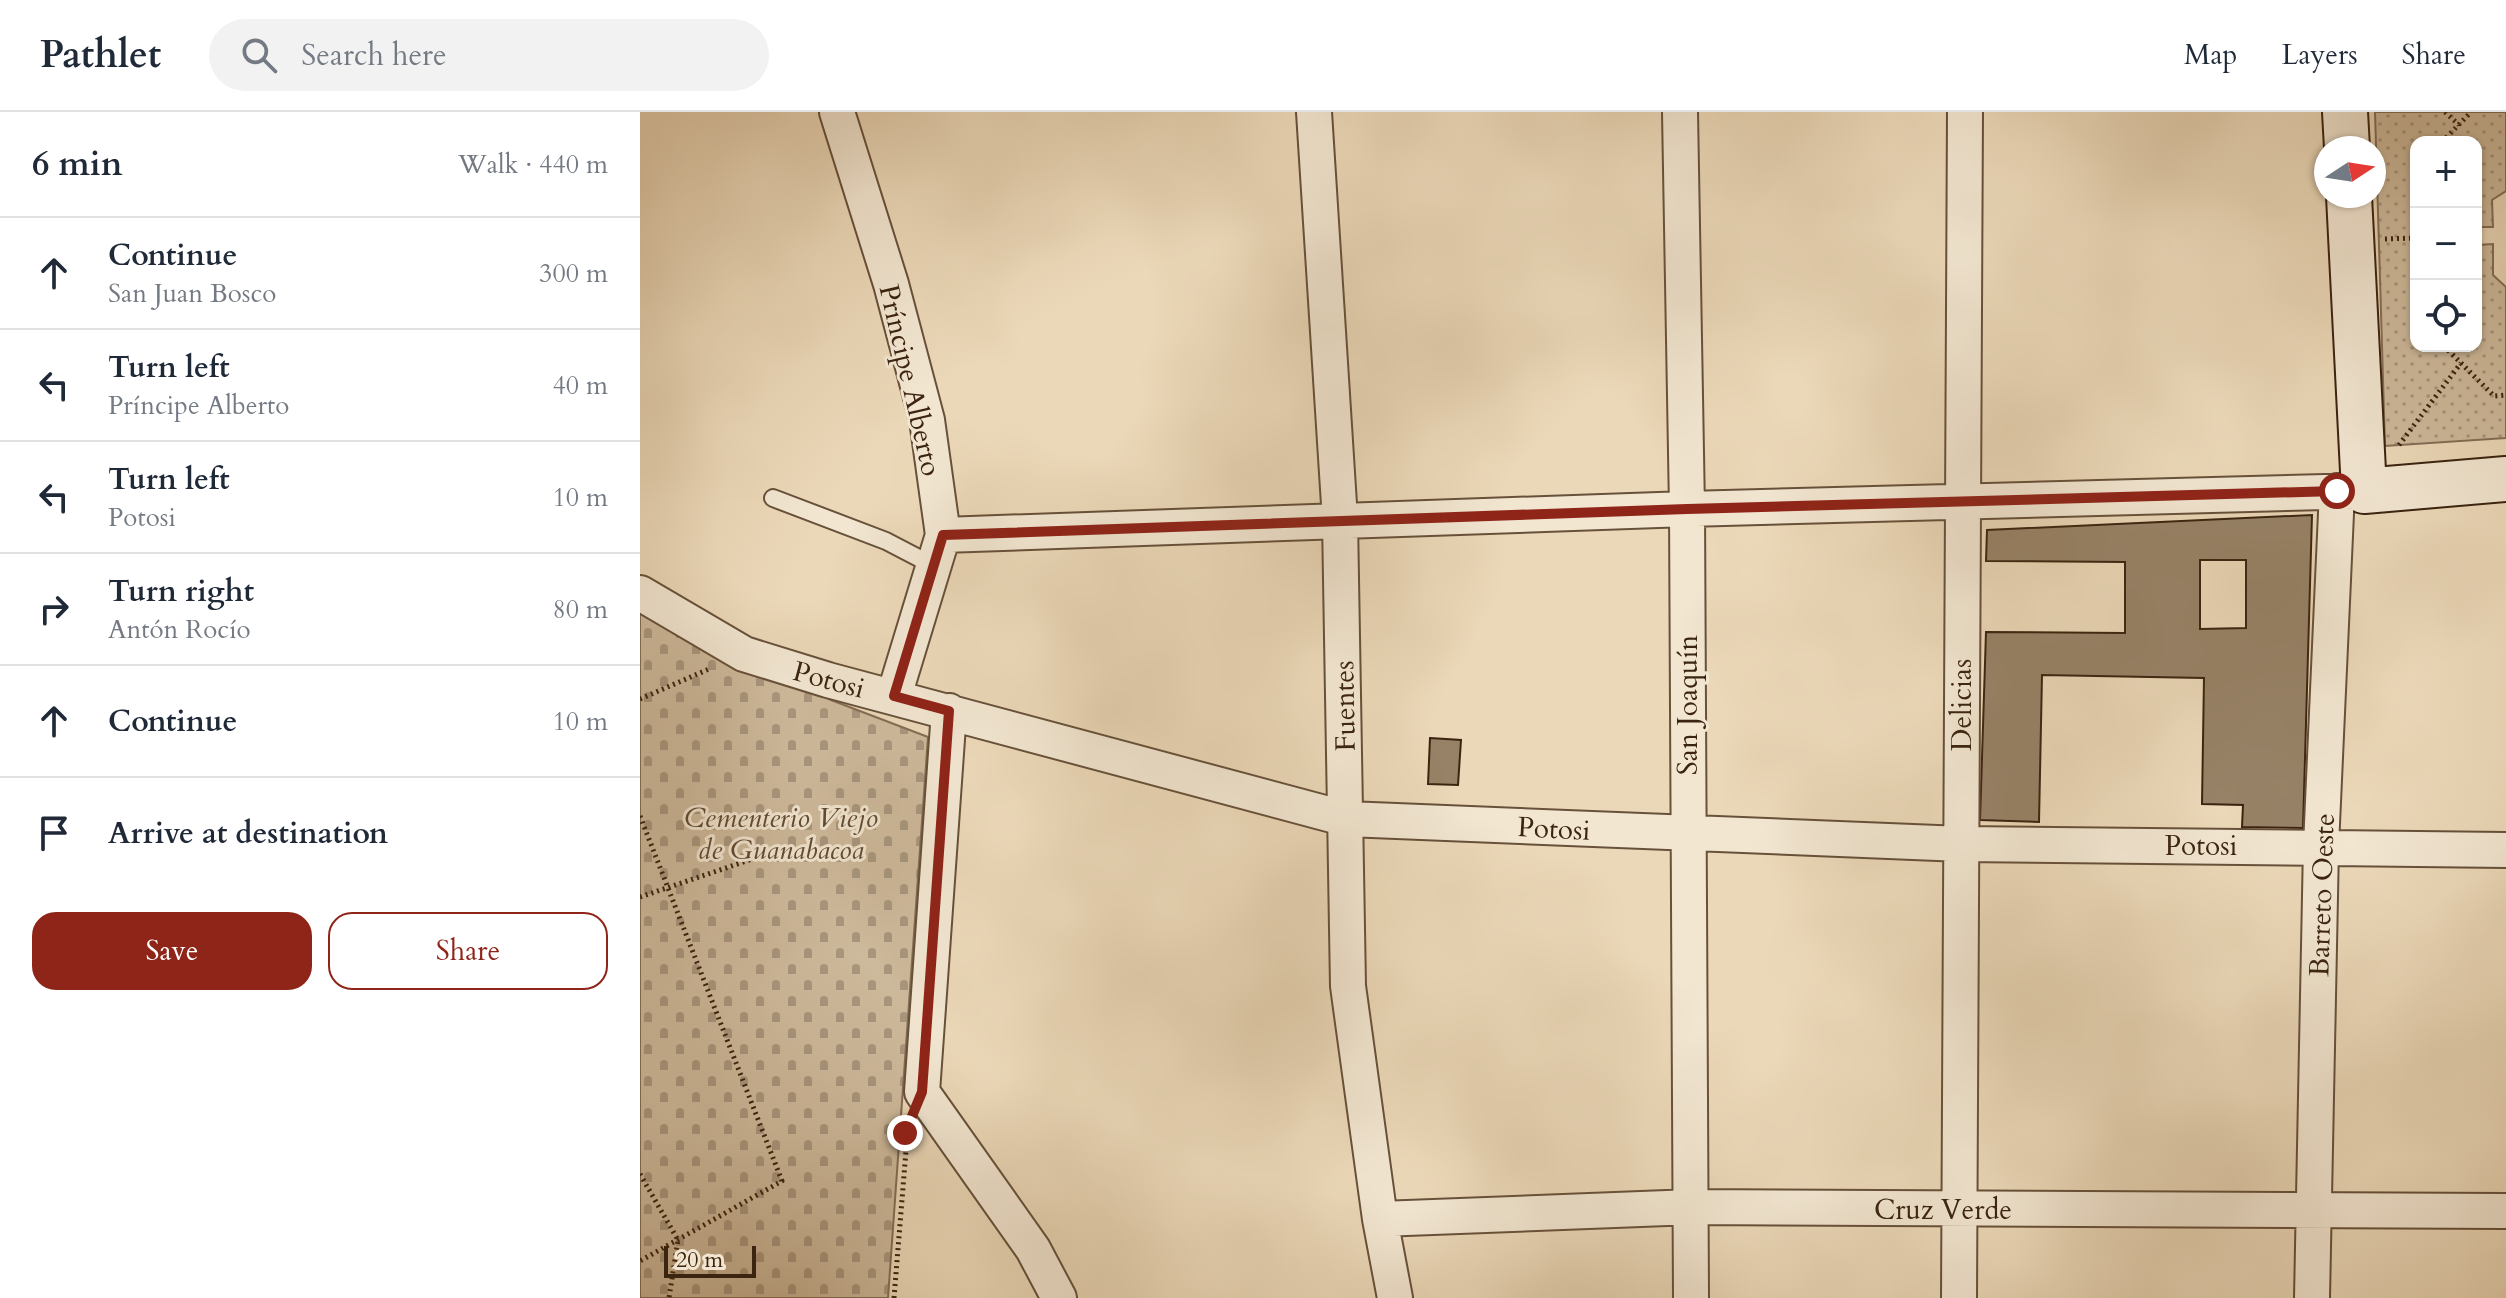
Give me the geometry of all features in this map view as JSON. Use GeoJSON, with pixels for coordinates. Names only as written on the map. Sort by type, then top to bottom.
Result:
{"type":"FeatureCollection","features":[{"type":"Feature","properties":{"kind":"street","name":"Príncipe Alberto"},"geometry":{"type":"LineString","coordinates":[[837,112],[891,284],[927,420],[938,551],[894,696]]}},
{"type":"Feature","properties":{"kind":"street","name":"Fuentes"},"geometry":{"type":"LineString","coordinates":[[1314,112],[1340,520],[1348,986],[1380,1219],[1395,1298]]}},
{"type":"Feature","properties":{"kind":"street","name":"San Joaquín"},"geometry":{"type":"LineString","coordinates":[[1680,112],[1687,509],[1687,834],[1693,1207],[1691,1298]]}},
{"type":"Feature","properties":{"kind":"street","name":"Delicias"},"geometry":{"type":"LineString","coordinates":[[1959,1298],[1962,844],[1960,503],[1965,112]]}},
{"type":"Feature","properties":{"kind":"street"},"geometry":{"type":"LineString","coordinates":[[2345,112],[2346,136]]}},
{"type":"Feature","properties":{"kind":"street","name":"Barreto Oeste"},"geometry":{"type":"LineString","coordinates":[[2312,1298],[2321,846],[2350,491],[2349,208]]}},
{"type":"Feature","properties":{"kind":"street"},"geometry":{"type":"LineString","coordinates":[[938,551],[1340,520],[2350,491],[2506,479]]}},
{"type":"Feature","properties":{"kind":"street","name":"Potosi"},"geometry":{"type":"LineString","coordinates":[[640,593],[744,654],[1347,819],[1962,844],[2506,850]]}},
{"type":"Feature","properties":{"kind":"street"},"geometry":{"type":"LineString","coordinates":[[949,711],[922,1092],[1033,1249],[1059,1298]]}},
{"type":"Feature","properties":{"kind":"street","name":"Cruz Verde"},"geometry":{"type":"LineString","coordinates":[[1380,1219],[1693,1207],[2506,1211]]}},
{"type":"Feature","properties":{"kind":"lane"},"geometry":{"type":"LineString","coordinates":[[773,498],[886,541],[938,551]]}},
{"type":"Feature","properties":{"kind":"path"},"geometry":{"type":"LineString","coordinates":[[2445,112],[2459,125]]}},
{"type":"Feature","properties":{"kind":"path"},"geometry":{"type":"LineString","coordinates":[[2448,136],[2471,112]]}},
{"type":"Feature","properties":{"kind":"path"},"geometry":{"type":"LineString","coordinates":[[2450,352],[2494,396],[2506,395]]}},
{"type":"Feature","properties":{"kind":"path"},"geometry":{"type":"LineString","coordinates":[[2350,491],[2461,363]]}},
{"type":"Feature","properties":{"kind":"path"},"geometry":{"type":"LineString","coordinates":[[640,699],[744,654]]}},
{"type":"Feature","properties":{"kind":"path"},"geometry":{"type":"LineString","coordinates":[[640,816],[782,1181],[640,1261]]}},
{"type":"Feature","properties":{"kind":"path"},"geometry":{"type":"LineString","coordinates":[[640,897],[773,852]]}},
{"type":"Feature","properties":{"kind":"path"},"geometry":{"type":"LineString","coordinates":[[894,1298],[905,1133],[922,1092]]}},
{"type":"Feature","properties":{"kind":"path"},"geometry":{"type":"LineString","coordinates":[[640,1174],[678,1240],[669,1298]]}},
{"type":"Feature","properties":{"kind":"green space"},"geometry":{"type":"Polygon","coordinates":[[[2375,112],[2506,112],[2506,191],[2492,200],[2493,227],[2482,227],[2482,136],[2410,136],[2410,352],[2482,352],[2482,245],[2493,244],[2493,275],[2506,287],[2506,438],[2385,446],[2378,208],[2386,208],[2386,136],[2376,136],[2375,112]]]}},
{"type":"Feature","properties":{"kind":"green space","name":"Cementerio Viejo de Guanabacoa"},"geometry":{"type":"Polygon","coordinates":[[[640,602],[739,659],[831,700],[928,737],[888,1298],[640,1298],[640,602]]]}},
{"type":"Feature","properties":{"kind":"building"},"geometry":{"type":"Polygon","coordinates":[[[2312,515],[2303,828],[2242,827],[2243,805],[2202,804],[2204,678],[2042,675],[2039,822],[1980,820],[1986,632],[2125,633],[2125,562],[1986,561],[1987,530],[2312,515]],[[2200,560],[2200,629],[2246,628],[2246,560],[2200,560]]]}},
{"type":"Feature","properties":{"kind":"building"},"geometry":{"type":"Polygon","coordinates":[[[1430,738],[1461,740],[1458,785],[1428,784],[1430,738]]]}},
{"type":"Feature","properties":{"kind":"route"},"geometry":{"type":"LineString","coordinates":[[905,1133],[922,1092],[949,711],[894,696],[943,535],[1687,509],[2337,491]]}}]}
